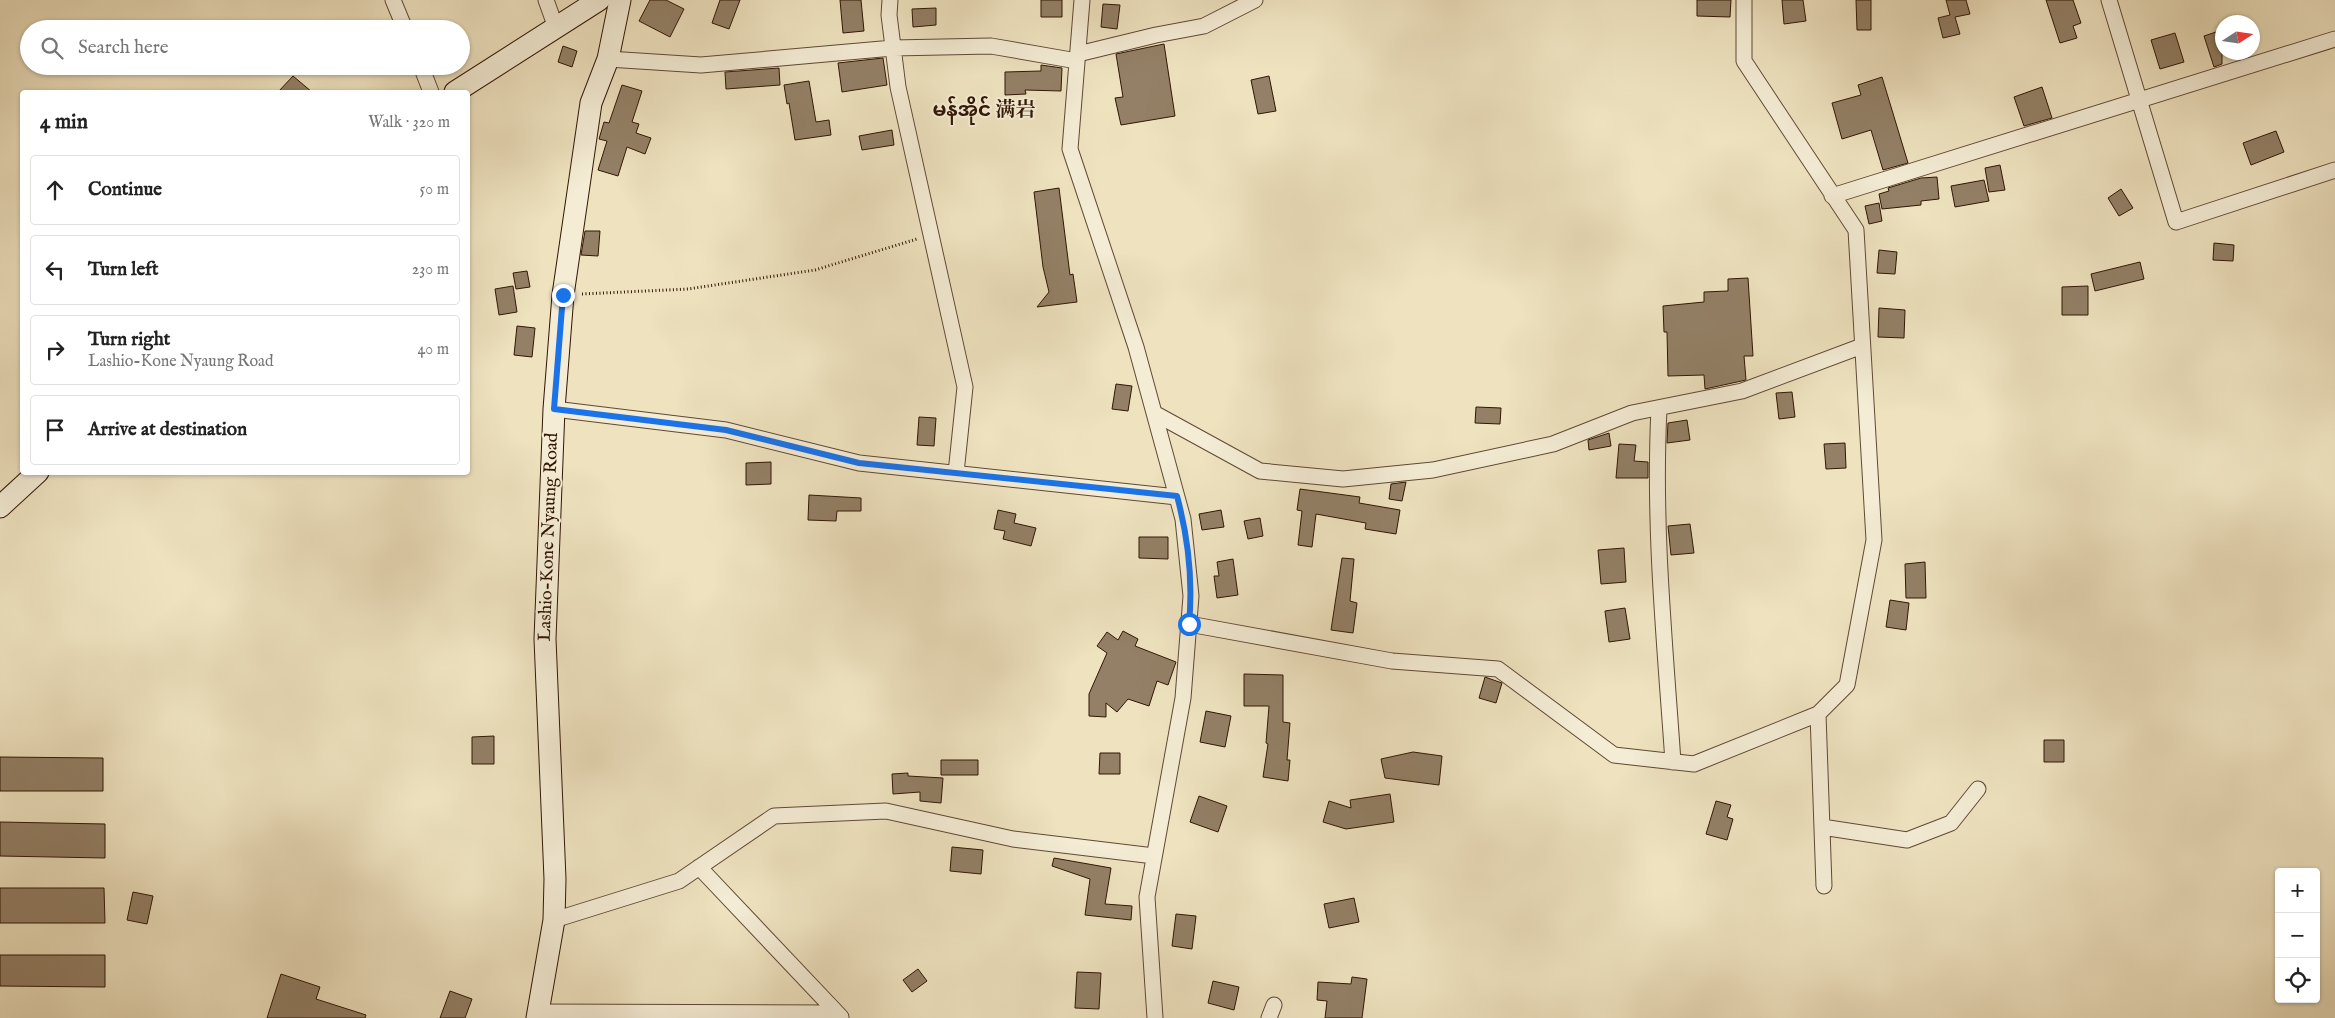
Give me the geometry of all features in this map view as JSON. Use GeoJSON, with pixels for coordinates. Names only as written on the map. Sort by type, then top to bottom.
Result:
{"type":"FeatureCollection","features":[{"type":"Feature","properties":{"kind":"main road"},"geometry":{"type":"LineString","coordinates":[[458,90],[598,0]]}},
{"type":"Feature","properties":{"kind":"main road","name":"Lashio-Kone Nyaung Road"},"geometry":{"type":"LineString","coordinates":[[538,1015],[554,920],[555,879],[545,639],[554,409],[563,295],[591,104],[608,59],[620,0]]}},
{"type":"Feature","properties":{"kind":"main road"},"geometry":{"type":"LineString","coordinates":[[0,507],[35,475]]}},
{"type":"Feature","properties":{"kind":"street"},"geometry":{"type":"LineString","coordinates":[[393,0],[401,20]]}},
{"type":"Feature","properties":{"kind":"street"},"geometry":{"type":"LineString","coordinates":[[546,0],[556,28]]}},
{"type":"Feature","properties":{"kind":"street"},"geometry":{"type":"LineString","coordinates":[[890,0],[889,15],[898,87],[932,234],[964,387],[956,473]]}},
{"type":"Feature","properties":{"kind":"street"},"geometry":{"type":"LineString","coordinates":[[1082,0],[1070,149],[1136,347],[1177,496],[1183,519],[1191,596],[1183,698],[1147,897],[1155,1018]]}},
{"type":"Feature","properties":{"kind":"street"},"geometry":{"type":"LineString","coordinates":[[608,59],[701,65],[893,48],[991,46],[1077,58],[1156,35],[1204,26],[1255,0]]}},
{"type":"Feature","properties":{"kind":"street"},"geometry":{"type":"LineString","coordinates":[[1189,624],[1392,661],[1498,669],[1614,755],[1694,764],[1818,714],[1847,685],[1874,540],[1856,230],[1744,61],[1744,0]]}},
{"type":"Feature","properties":{"kind":"street"},"geometry":{"type":"LineString","coordinates":[[2109,0],[2176,222],[2335,170]]}},
{"type":"Feature","properties":{"kind":"street"},"geometry":{"type":"LineString","coordinates":[[1832,196],[2335,39]]}},
{"type":"Feature","properties":{"kind":"street"},"geometry":{"type":"LineString","coordinates":[[424,75],[430,90]]}},
{"type":"Feature","properties":{"kind":"street"},"geometry":{"type":"LineString","coordinates":[[1154,413],[1260,471],[1343,479],[1433,470],[1553,444],[1632,413],[1742,391],[1862,346]]}},
{"type":"Feature","properties":{"kind":"street"},"geometry":{"type":"LineString","coordinates":[[1659,408],[1656,458],[1657,544],[1673,762]]}},
{"type":"Feature","properties":{"kind":"street"},"geometry":{"type":"LineString","coordinates":[[554,409],[726,430],[859,463],[1177,496]]}},
{"type":"Feature","properties":{"kind":"street"},"geometry":{"type":"LineString","coordinates":[[1818,714],[1824,886]]}},
{"type":"Feature","properties":{"kind":"street"},"geometry":{"type":"LineString","coordinates":[[1822,827],[1907,840],[1951,823],[1978,789]]}},
{"type":"Feature","properties":{"kind":"street"},"geometry":{"type":"LineString","coordinates":[[554,920],[679,881],[774,816],[886,811],[1013,839],[1154,856]]}},
{"type":"Feature","properties":{"kind":"street"},"geometry":{"type":"LineString","coordinates":[[699,867],[839,1015]]}},
{"type":"Feature","properties":{"kind":"street"},"geometry":{"type":"LineString","coordinates":[[538,1015],[839,1015]]}},
{"type":"Feature","properties":{"kind":"path"},"geometry":{"type":"LineString","coordinates":[[563,295],[688,289],[815,270],[932,234]]}},
{"type":"Feature","properties":{"kind":"building"},"geometry":{"type":"Polygon","coordinates":[[[650,0],[666,0],[684,9],[670,37],[639,21],[650,0]]]}},
{"type":"Feature","properties":{"kind":"building"},"geometry":{"type":"Polygon","coordinates":[[[720,0],[740,0],[729,29],[712,23],[720,0]]]}},
{"type":"Feature","properties":{"kind":"building"},"geometry":{"type":"Polygon","coordinates":[[[840,0],[861,0],[864,31],[843,33],[840,0]]]}},
{"type":"Feature","properties":{"kind":"building"},"geometry":{"type":"Polygon","coordinates":[[[1041,0],[1062,0],[1062,17],[1041,17],[1041,0]]]}},
{"type":"Feature","properties":{"kind":"building"},"geometry":{"type":"Polygon","coordinates":[[[1697,0],[1731,0],[1730,17],[1697,16],[1697,0]]]}},
{"type":"Feature","properties":{"kind":"building"},"geometry":{"type":"Polygon","coordinates":[[[1782,0],[1803,0],[1806,21],[1784,24],[1782,0]]]}},
{"type":"Feature","properties":{"kind":"building"},"geometry":{"type":"Polygon","coordinates":[[[1856,0],[1871,0],[1871,30],[1857,30],[1856,0]]]}},
{"type":"Feature","properties":{"kind":"building"},"geometry":{"type":"Polygon","coordinates":[[[1946,0],[1966,0],[1970,14],[1955,17],[1960,34],[1943,38],[1938,18],[1950,15],[1946,0]]]}},
{"type":"Feature","properties":{"kind":"building"},"geometry":{"type":"Polygon","coordinates":[[[2046,0],[2073,0],[2081,23],[2073,26],[2077,38],[2060,43],[2046,0]]]}},
{"type":"Feature","properties":{"kind":"building"},"geometry":{"type":"Polygon","coordinates":[[[1103,4],[1120,5],[1117,29],[1101,27],[1103,4]]]}},
{"type":"Feature","properties":{"kind":"building"},"geometry":{"type":"Polygon","coordinates":[[[936,8],[936,25],[913,27],[912,9],[936,8]]]}},
{"type":"Feature","properties":{"kind":"building"},"geometry":{"type":"Polygon","coordinates":[[[2215,32],[2215,60],[2222,60],[2222,64],[2214,67],[2204,36],[2215,32]]]}},
{"type":"Feature","properties":{"kind":"building"},"geometry":{"type":"Polygon","coordinates":[[[2175,33],[2184,62],[2160,69],[2151,40],[2175,33]]]}},
{"type":"Feature","properties":{"kind":"building"},"geometry":{"type":"Polygon","coordinates":[[[1164,44],[1175,116],[1121,125],[1115,98],[1123,97],[1116,54],[1164,44]]]}},
{"type":"Feature","properties":{"kind":"building"},"geometry":{"type":"Polygon","coordinates":[[[563,46],[577,51],[572,67],[558,62],[563,46]]]}},
{"type":"Feature","properties":{"kind":"building"},"geometry":{"type":"Polygon","coordinates":[[[883,58],[887,85],[842,92],[838,63],[883,58]]]}},
{"type":"Feature","properties":{"kind":"building"},"geometry":{"type":"Polygon","coordinates":[[[1041,65],[1062,68],[1061,91],[1025,90],[1026,94],[1005,95],[1005,72],[1041,71],[1041,65]]]}},
{"type":"Feature","properties":{"kind":"building"},"geometry":{"type":"Polygon","coordinates":[[[779,68],[780,85],[726,89],[725,72],[779,68]]]}},
{"type":"Feature","properties":{"kind":"building"},"geometry":{"type":"Polygon","coordinates":[[[293,76],[310,90],[280,90],[293,76]]]}},
{"type":"Feature","properties":{"kind":"building"},"geometry":{"type":"Polygon","coordinates":[[[1269,76],[1276,111],[1258,114],[1251,80],[1269,76]]]}},
{"type":"Feature","properties":{"kind":"building"},"geometry":{"type":"Polygon","coordinates":[[[1882,77],[1908,163],[1883,170],[1871,130],[1842,139],[1832,103],[1861,95],[1858,85],[1882,77]]]}},
{"type":"Feature","properties":{"kind":"building"},"geometry":{"type":"Polygon","coordinates":[[[809,81],[816,122],[829,120],[831,135],[795,140],[784,85],[809,81]]]}},
{"type":"Feature","properties":{"kind":"building"},"geometry":{"type":"Polygon","coordinates":[[[622,85],[642,91],[632,122],[639,124],[636,133],[651,138],[645,154],[627,147],[618,176],[598,170],[607,141],[599,139],[604,122],[609,123],[622,85]]]}},
{"type":"Feature","properties":{"kind":"building"},"geometry":{"type":"Polygon","coordinates":[[[2042,87],[2052,118],[2024,126],[2014,97],[2042,87]]]}},
{"type":"Feature","properties":{"kind":"building"},"geometry":{"type":"Polygon","coordinates":[[[892,130],[894,145],[862,150],[859,136],[892,130]]]}},
{"type":"Feature","properties":{"kind":"building"},"geometry":{"type":"Polygon","coordinates":[[[2276,131],[2284,152],[2251,165],[2243,143],[2276,131]]]}},
{"type":"Feature","properties":{"kind":"building"},"geometry":{"type":"Polygon","coordinates":[[[2000,165],[2005,190],[1989,192],[1985,168],[2000,165]]]}},
{"type":"Feature","properties":{"kind":"building"},"geometry":{"type":"Polygon","coordinates":[[[1937,177],[1939,199],[1921,201],[1921,205],[1882,209],[1879,194],[1889,191],[1888,188],[1921,178],[1937,177]]]}},
{"type":"Feature","properties":{"kind":"building"},"geometry":{"type":"Polygon","coordinates":[[[1984,180],[1989,201],[1955,207],[1951,186],[1984,180]]]}},
{"type":"Feature","properties":{"kind":"building"},"geometry":{"type":"Polygon","coordinates":[[[1059,188],[1070,275],[1073,274],[1077,302],[1037,307],[1049,292],[1043,267],[1034,192],[1059,188]]]}},
{"type":"Feature","properties":{"kind":"building"},"geometry":{"type":"Polygon","coordinates":[[[2121,189],[2133,208],[2119,216],[2108,198],[2121,189]]]}},
{"type":"Feature","properties":{"kind":"building"},"geometry":{"type":"Polygon","coordinates":[[[1879,203],[1882,221],[1869,224],[1865,206],[1879,203]]]}},
{"type":"Feature","properties":{"kind":"building"},"geometry":{"type":"Polygon","coordinates":[[[585,231],[600,231],[598,256],[581,255],[585,231]]]}},
{"type":"Feature","properties":{"kind":"building"},"geometry":{"type":"Polygon","coordinates":[[[2214,243],[2234,245],[2233,261],[2213,260],[2214,243]]]}},
{"type":"Feature","properties":{"kind":"building"},"geometry":{"type":"Polygon","coordinates":[[[1879,250],[1897,252],[1895,274],[1877,273],[1879,250]]]}},
{"type":"Feature","properties":{"kind":"building"},"geometry":{"type":"Polygon","coordinates":[[[2140,262],[2144,279],[2095,291],[2091,274],[2140,262]]]}},
{"type":"Feature","properties":{"kind":"building"},"geometry":{"type":"Polygon","coordinates":[[[527,271],[530,287],[516,289],[513,273],[527,271]]]}},
{"type":"Feature","properties":{"kind":"building"},"geometry":{"type":"Polygon","coordinates":[[[1748,278],[1753,356],[1744,356],[1746,380],[1705,389],[1704,375],[1668,376],[1667,332],[1664,332],[1663,306],[1704,302],[1704,292],[1728,291],[1728,279],[1748,278]]]}},
{"type":"Feature","properties":{"kind":"building"},"geometry":{"type":"Polygon","coordinates":[[[513,286],[517,312],[499,315],[495,289],[513,286]]]}},
{"type":"Feature","properties":{"kind":"building"},"geometry":{"type":"Polygon","coordinates":[[[2088,286],[2088,315],[2062,315],[2062,287],[2088,286]]]}},
{"type":"Feature","properties":{"kind":"building"},"geometry":{"type":"Polygon","coordinates":[[[1879,308],[1905,310],[1904,338],[1878,337],[1879,308]]]}},
{"type":"Feature","properties":{"kind":"building"},"geometry":{"type":"Polygon","coordinates":[[[517,326],[535,328],[532,357],[514,355],[517,326]]]}},
{"type":"Feature","properties":{"kind":"building"},"geometry":{"type":"Polygon","coordinates":[[[1116,384],[1132,386],[1128,411],[1112,409],[1116,384]]]}},
{"type":"Feature","properties":{"kind":"building"},"geometry":{"type":"Polygon","coordinates":[[[1792,392],[1795,417],[1779,419],[1776,393],[1792,392]]]}},
{"type":"Feature","properties":{"kind":"building"},"geometry":{"type":"Polygon","coordinates":[[[1476,407],[1501,408],[1500,424],[1475,423],[1476,407]]]}},
{"type":"Feature","properties":{"kind":"building"},"geometry":{"type":"Polygon","coordinates":[[[919,417],[936,418],[934,446],[917,445],[919,417]]]}},
{"type":"Feature","properties":{"kind":"building"},"geometry":{"type":"Polygon","coordinates":[[[1687,420],[1690,440],[1667,443],[1668,423],[1687,420]]]}},
{"type":"Feature","properties":{"kind":"building"},"geometry":{"type":"Polygon","coordinates":[[[1609,433],[1611,446],[1589,450],[1588,440],[1609,433]]]}},
{"type":"Feature","properties":{"kind":"building"},"geometry":{"type":"Polygon","coordinates":[[[1845,443],[1846,468],[1826,469],[1824,444],[1845,443]]]}},
{"type":"Feature","properties":{"kind":"building"},"geometry":{"type":"Polygon","coordinates":[[[1619,444],[1636,445],[1634,461],[1648,462],[1648,478],[1616,478],[1619,444]]]}},
{"type":"Feature","properties":{"kind":"building"},"geometry":{"type":"Polygon","coordinates":[[[771,462],[771,484],[746,485],[746,463],[771,462]]]}},
{"type":"Feature","properties":{"kind":"building"},"geometry":{"type":"Polygon","coordinates":[[[1406,482],[1402,501],[1389,499],[1391,484],[1406,482]]]}},
{"type":"Feature","properties":{"kind":"building"},"geometry":{"type":"Polygon","coordinates":[[[1300,489],[1360,497],[1359,503],[1400,510],[1396,534],[1365,529],[1366,523],[1316,514],[1312,547],[1298,545],[1302,511],[1297,510],[1300,489]]]}},
{"type":"Feature","properties":{"kind":"building"},"geometry":{"type":"Polygon","coordinates":[[[809,495],[861,498],[861,511],[837,511],[836,521],[808,520],[809,495]]]}},
{"type":"Feature","properties":{"kind":"building"},"geometry":{"type":"Polygon","coordinates":[[[998,510],[1016,514],[1014,523],[1036,528],[1031,546],[1003,539],[1005,531],[994,529],[998,510]]]}},
{"type":"Feature","properties":{"kind":"building"},"geometry":{"type":"Polygon","coordinates":[[[1221,510],[1224,527],[1202,530],[1199,514],[1221,510]]]}},
{"type":"Feature","properties":{"kind":"building"},"geometry":{"type":"Polygon","coordinates":[[[1260,518],[1263,536],[1248,539],[1244,521],[1260,518]]]}},
{"type":"Feature","properties":{"kind":"building"},"geometry":{"type":"Polygon","coordinates":[[[1690,524],[1694,553],[1671,555],[1668,526],[1690,524]]]}},
{"type":"Feature","properties":{"kind":"building"},"geometry":{"type":"Polygon","coordinates":[[[1139,537],[1168,537],[1168,559],[1139,558],[1139,537]]]}},
{"type":"Feature","properties":{"kind":"building"},"geometry":{"type":"Polygon","coordinates":[[[1624,548],[1626,582],[1601,584],[1598,550],[1624,548]]]}},
{"type":"Feature","properties":{"kind":"building"},"geometry":{"type":"Polygon","coordinates":[[[1342,558],[1354,559],[1350,601],[1357,603],[1353,633],[1331,630],[1342,558]]]}},
{"type":"Feature","properties":{"kind":"building"},"geometry":{"type":"Polygon","coordinates":[[[1233,559],[1238,595],[1217,598],[1214,576],[1219,576],[1217,562],[1233,559]]]}},
{"type":"Feature","properties":{"kind":"building"},"geometry":{"type":"Polygon","coordinates":[[[1925,562],[1926,598],[1906,598],[1905,564],[1925,562]]]}},
{"type":"Feature","properties":{"kind":"building"},"geometry":{"type":"Polygon","coordinates":[[[1890,600],[1909,603],[1906,630],[1886,627],[1890,600]]]}},
{"type":"Feature","properties":{"kind":"building"},"geometry":{"type":"Polygon","coordinates":[[[1625,608],[1630,639],[1609,642],[1605,611],[1625,608]]]}},
{"type":"Feature","properties":{"kind":"building"},"geometry":{"type":"Polygon","coordinates":[[[1123,631],[1138,639],[1135,646],[1176,662],[1168,685],[1157,681],[1149,706],[1128,699],[1117,712],[1106,703],[1106,717],[1089,716],[1089,694],[1107,653],[1097,646],[1107,632],[1118,640],[1123,631]]]}},
{"type":"Feature","properties":{"kind":"building"},"geometry":{"type":"Polygon","coordinates":[[[1244,674],[1283,675],[1283,722],[1290,723],[1287,760],[1290,760],[1288,781],[1263,777],[1268,744],[1266,743],[1269,706],[1244,706],[1244,674]]]}},
{"type":"Feature","properties":{"kind":"building"},"geometry":{"type":"Polygon","coordinates":[[[1485,677],[1502,683],[1496,703],[1479,698],[1485,677]]]}},
{"type":"Feature","properties":{"kind":"building"},"geometry":{"type":"Polygon","coordinates":[[[1206,711],[1231,716],[1225,747],[1200,742],[1206,711]]]}},
{"type":"Feature","properties":{"kind":"building"},"geometry":{"type":"Polygon","coordinates":[[[494,736],[494,764],[472,764],[472,737],[494,736]]]}},
{"type":"Feature","properties":{"kind":"building"},"geometry":{"type":"Polygon","coordinates":[[[2044,740],[2064,740],[2064,762],[2044,762],[2044,740]]]}},
{"type":"Feature","properties":{"kind":"building"},"geometry":{"type":"Polygon","coordinates":[[[1413,752],[1442,756],[1439,785],[1385,778],[1381,759],[1413,752]]]}},
{"type":"Feature","properties":{"kind":"building"},"geometry":{"type":"Polygon","coordinates":[[[1100,753],[1120,753],[1120,774],[1099,774],[1100,753]]]}},
{"type":"Feature","properties":{"kind":"building"},"geometry":{"type":"Polygon","coordinates":[[[0,757],[103,758],[103,791],[0,791],[0,757]]]}},
{"type":"Feature","properties":{"kind":"building"},"geometry":{"type":"Polygon","coordinates":[[[941,760],[978,760],[978,775],[941,775],[941,760]]]}},
{"type":"Feature","properties":{"kind":"building"},"geometry":{"type":"Polygon","coordinates":[[[908,773],[908,776],[943,778],[941,803],[920,801],[920,792],[893,794],[892,774],[908,773]]]}},
{"type":"Feature","properties":{"kind":"building"},"geometry":{"type":"Polygon","coordinates":[[[1390,794],[1394,822],[1346,829],[1323,822],[1329,801],[1351,808],[1350,800],[1390,794]]]}},
{"type":"Feature","properties":{"kind":"building"},"geometry":{"type":"Polygon","coordinates":[[[1199,796],[1227,806],[1218,832],[1190,822],[1199,796]]]}},
{"type":"Feature","properties":{"kind":"building"},"geometry":{"type":"Polygon","coordinates":[[[1716,801],[1731,805],[1727,817],[1733,819],[1727,840],[1706,834],[1716,801]]]}},
{"type":"Feature","properties":{"kind":"building"},"geometry":{"type":"Polygon","coordinates":[[[0,822],[105,824],[105,858],[0,856],[0,822]]]}},
{"type":"Feature","properties":{"kind":"building"},"geometry":{"type":"Polygon","coordinates":[[[952,847],[983,850],[981,874],[950,871],[952,847]]]}},
{"type":"Feature","properties":{"kind":"building"},"geometry":{"type":"Polygon","coordinates":[[[1054,858],[1111,868],[1105,904],[1132,906],[1131,920],[1085,915],[1090,879],[1052,866],[1054,858]]]}},
{"type":"Feature","properties":{"kind":"building"},"geometry":{"type":"Polygon","coordinates":[[[0,888],[104,888],[105,923],[0,923],[0,888]]]}},
{"type":"Feature","properties":{"kind":"building"},"geometry":{"type":"Polygon","coordinates":[[[133,892],[153,896],[147,924],[127,920],[133,892]]]}},
{"type":"Feature","properties":{"kind":"building"},"geometry":{"type":"Polygon","coordinates":[[[1354,898],[1359,922],[1329,928],[1324,904],[1354,898]]]}},
{"type":"Feature","properties":{"kind":"building"},"geometry":{"type":"Polygon","coordinates":[[[1176,914],[1196,916],[1192,949],[1172,946],[1176,914]]]}},
{"type":"Feature","properties":{"kind":"building"},"geometry":{"type":"Polygon","coordinates":[[[0,955],[105,955],[105,987],[0,986],[0,955]]]}},
{"type":"Feature","properties":{"kind":"building"},"geometry":{"type":"Polygon","coordinates":[[[918,969],[927,981],[912,992],[903,980],[918,969]]]}},
{"type":"Feature","properties":{"kind":"building"},"geometry":{"type":"Polygon","coordinates":[[[1077,972],[1101,973],[1099,1009],[1075,1008],[1077,972]]]}},
{"type":"Feature","properties":{"kind":"building"},"geometry":{"type":"Polygon","coordinates":[[[281,974],[320,987],[316,999],[366,1015],[365,1018],[267,1018],[281,974]]]}},
{"type":"Feature","properties":{"kind":"building"},"geometry":{"type":"Polygon","coordinates":[[[1352,977],[1367,979],[1362,1018],[1325,1018],[1327,1001],[1317,1000],[1318,982],[1351,984],[1352,977]]]}},
{"type":"Feature","properties":{"kind":"building"},"geometry":{"type":"Polygon","coordinates":[[[1213,981],[1239,987],[1234,1010],[1208,1003],[1213,981]]]}},
{"type":"Feature","properties":{"kind":"building"},"geometry":{"type":"Polygon","coordinates":[[[450,991],[472,999],[465,1018],[440,1018],[450,991]]]}},
{"type":"Feature","properties":{"kind":"district","name":"မန်အိုင် 满岩"},"geometry":{"type":"Point","coordinates":[984,110]}},
{"type":"Feature","properties":{"kind":"route"},"geometry":{"type":"LineString","coordinates":[[563,295],[554,409],[726,430],[859,463],[1177,496],[1183,519],[1191,596],[1189,624]]}}]}
